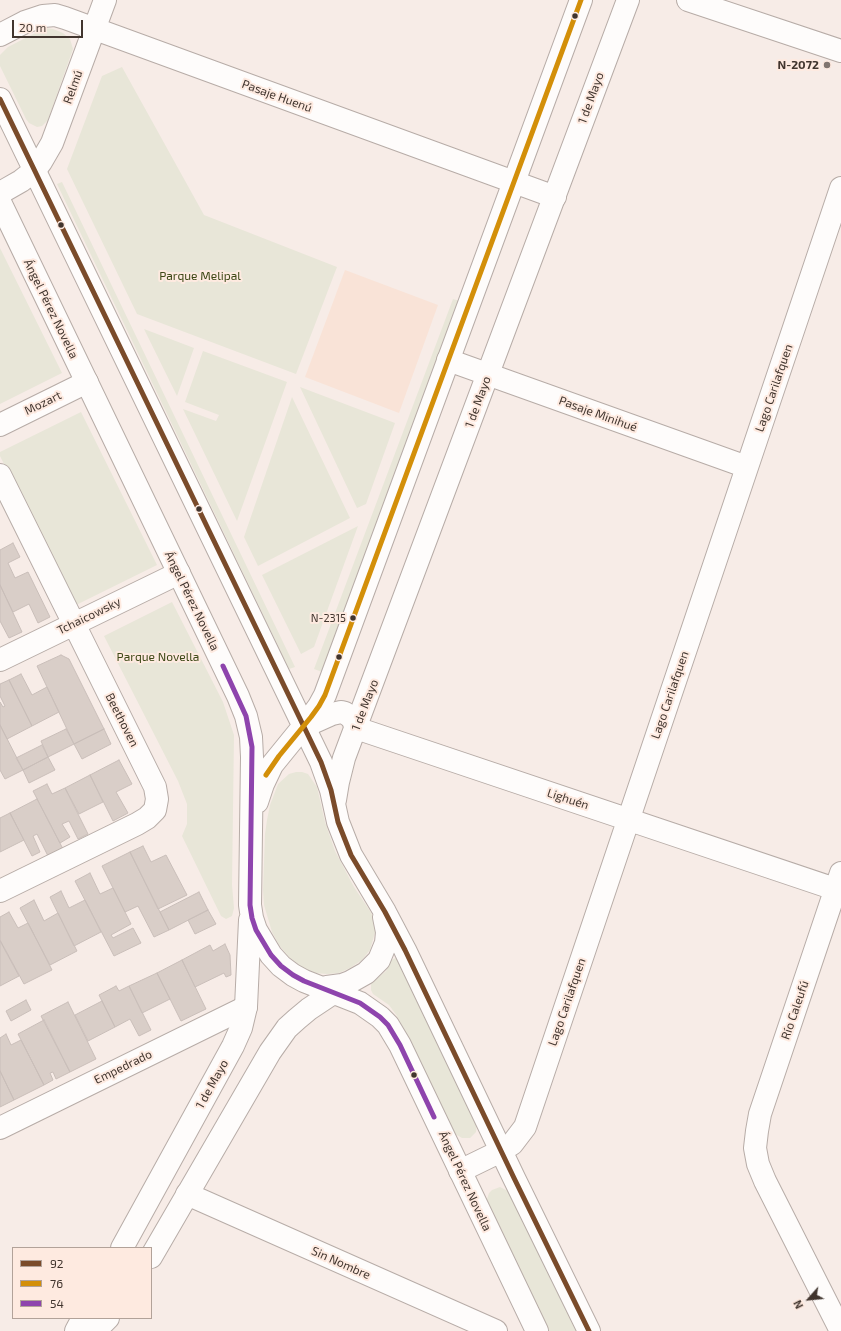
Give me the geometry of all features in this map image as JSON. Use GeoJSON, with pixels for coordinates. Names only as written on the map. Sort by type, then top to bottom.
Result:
{"type":"FeatureCollection","features":[{"type":"Feature","properties":{"kind":"main road","name":"Relmú"},"geometry":{"type":"LineString","coordinates":[[0,193],[22,181],[35,170],[52,143],[105,0]]}},
{"type":"Feature","properties":{"kind":"main road"},"geometry":{"type":"LineString","coordinates":[[251,828],[259,795],[267,775],[276,761],[319,706],[327,689],[581,0]]}},
{"type":"Feature","properties":{"kind":"main road","name":"1 de Mayo"},"geometry":{"type":"LineString","coordinates":[[335,805],[341,770],[356,728],[628,0]]}},
{"type":"Feature","properties":{"kind":"main road"},"geometry":{"type":"LineString","coordinates":[[688,0],[841,51]]}},
{"type":"Feature","properties":{"kind":"main road","name":"Pasaje Huenú"},"geometry":{"type":"LineString","coordinates":[[0,35],[25,22],[43,16],[55,15],[555,197]]}},
{"type":"Feature","properties":{"kind":"main road"},"geometry":{"type":"LineString","coordinates":[[0,99],[321,762],[331,790],[338,822],[351,855],[405,950],[589,1331]]}},
{"type":"Feature","properties":{"kind":"main road","name":"Lago Carilafquen"},"geometry":{"type":"LineString","coordinates":[[460,1171],[512,1144],[525,1127],[841,188]]}},
{"type":"Feature","properties":{"kind":"main road","name":"Ángel Pérez Novella"},"geometry":{"type":"LineString","coordinates":[[0,202],[238,696],[246,716],[252,757],[250,905],[256,930],[271,955],[292,975],[334,987],[380,1017],[388,1025],[400,1045],[537,1331]]}},
{"type":"Feature","properties":{"kind":"main road","name":"Pasaje Minihué"},"geometry":{"type":"LineString","coordinates":[[448,360],[747,467]]}},
{"type":"Feature","properties":{"kind":"main road","name":"Mozart"},"geometry":{"type":"LineString","coordinates":[[0,425],[87,382]]}},
{"type":"Feature","properties":{"kind":"main road","name":"Beethoven"},"geometry":{"type":"LineString","coordinates":[[0,475],[155,787],[157,799],[155,810],[147,818],[137,824],[0,891]]}},
{"type":"Feature","properties":{"kind":"main road","name":"Tchaicowsky"},"geometry":{"type":"LineString","coordinates":[[0,660],[179,573]]}},
{"type":"Feature","properties":{"kind":"main road"},"geometry":{"type":"LineString","coordinates":[[303,727],[332,714],[341,712],[352,718],[356,728]]}},
{"type":"Feature","properties":{"kind":"main road","name":"Lighuén"},"geometry":{"type":"LineString","coordinates":[[356,728],[629,819],[839,884]]}},
{"type":"Feature","properties":{"kind":"main road","name":"Río Caleufú"},"geometry":{"type":"LineString","coordinates":[[839,884],[760,1114],[755,1148],[758,1164],[765,1181],[841,1331]]}},
{"type":"Feature","properties":{"kind":"main road"},"geometry":{"type":"LineString","coordinates":[[152,1255],[262,1064],[278,1040],[297,1019],[334,987],[373,967],[379,960],[386,943],[388,932],[376,898]]}},
{"type":"Feature","properties":{"kind":"main road","name":"1 de Mayo"},"geometry":{"type":"LineString","coordinates":[[123,1247],[235,1042],[241,1028],[246,1007],[250,905]]}},
{"type":"Feature","properties":{"kind":"main road","name":"Empedrado"},"geometry":{"type":"LineString","coordinates":[[0,1128],[246,1007]]}},
{"type":"Feature","properties":{"kind":"main road","name":"Sin Nombre"},"geometry":{"type":"LineString","coordinates":[[187,1194],[496,1331]]}},
{"type":"Feature","properties":{"kind":"main road"},"geometry":{"type":"LineString","coordinates":[[76,1331],[82,1319]]}},
{"type":"Feature","properties":{"kind":"main road"},"geometry":{"type":"LineString","coordinates":[[95,1331],[107,1319]]}},
{"type":"Feature","properties":{"kind":"shaded area"},"geometry":{"type":"Polygon","coordinates":[[[345,270],[438,305],[399,413],[305,377],[345,270]]]}},
{"type":"Feature","properties":{"kind":"green space"},"geometry":{"type":"Polygon","coordinates":[[[45,28],[63,33],[70,39],[73,49],[48,120],[42,126],[37,127],[29,123],[26,119],[0,66],[0,55],[8,47],[45,28]]]}},
{"type":"Feature","properties":{"kind":"green space","name":"Parque Melipal"},"geometry":{"type":"Polygon","coordinates":[[[122,67],[204,215],[337,267],[296,374],[137,314],[67,169],[102,76],[122,67]]]}},
{"type":"Feature","properties":{"kind":"green space"},"geometry":{"type":"Polygon","coordinates":[[[62,182],[295,667],[289,669],[57,184],[62,182]]]}},
{"type":"Feature","properties":{"kind":"green space"},"geometry":{"type":"Polygon","coordinates":[[[0,248],[62,373],[0,404],[0,248]]]}},
{"type":"Feature","properties":{"kind":"green space"},"geometry":{"type":"Polygon","coordinates":[[[453,299],[460,301],[322,672],[314,669],[453,299]]]}},
{"type":"Feature","properties":{"kind":"green space"},"geometry":{"type":"Polygon","coordinates":[[[144,329],[194,348],[177,396],[144,329]]]}},
{"type":"Feature","properties":{"kind":"green space"},"geometry":{"type":"Polygon","coordinates":[[[203,351],[287,382],[237,521],[183,409],[216,421],[219,415],[185,402],[203,351]]]}},
{"type":"Feature","properties":{"kind":"green space"},"geometry":{"type":"Polygon","coordinates":[[[300,387],[395,423],[366,504],[357,508],[300,387]]]}},
{"type":"Feature","properties":{"kind":"green space"},"geometry":{"type":"Polygon","coordinates":[[[292,397],[350,518],[258,566],[244,537],[292,397]]]}},
{"type":"Feature","properties":{"kind":"green space"},"geometry":{"type":"Polygon","coordinates":[[[81,412],[157,565],[74,606],[0,456],[0,452],[81,412]]]}},
{"type":"Feature","properties":{"kind":"green space"},"geometry":{"type":"Polygon","coordinates":[[[358,526],[314,647],[301,654],[262,575],[358,526]]]}},
{"type":"Feature","properties":{"kind":"green space","name":"Parque Novella"},"geometry":{"type":"Polygon","coordinates":[[[172,602],[223,702],[234,735],[232,885],[234,908],[232,916],[226,919],[221,916],[182,836],[187,824],[187,804],[178,781],[104,636],[172,602]]]}},
{"type":"Feature","properties":{"kind":"green space"},"geometry":{"type":"Polygon","coordinates":[[[296,772],[308,774],[317,787],[325,822],[335,851],[354,887],[375,920],[376,929],[370,950],[362,960],[339,973],[314,973],[301,967],[288,956],[279,945],[272,932],[264,905],[263,890],[265,834],[270,805],[278,784],[289,774],[296,772]]]}},
{"type":"Feature","properties":{"kind":"green space"},"geometry":{"type":"Polygon","coordinates":[[[396,958],[398,959],[477,1124],[476,1132],[470,1138],[462,1138],[455,1134],[397,1016],[389,1005],[373,994],[371,990],[371,984],[386,971],[391,960],[396,958]]]}},
{"type":"Feature","properties":{"kind":"green space"},"geometry":{"type":"Polygon","coordinates":[[[500,1187],[508,1191],[577,1331],[548,1331],[487,1206],[486,1202],[489,1193],[500,1187]]]}},
{"type":"Feature","properties":{"kind":"building"},"geometry":{"type":"Polygon","coordinates":[[[13,543],[20,557],[8,563],[15,578],[28,572],[50,617],[38,623],[29,604],[13,612],[0,585],[0,550],[13,543]]]}},
{"type":"Feature","properties":{"kind":"building"},"geometry":{"type":"Polygon","coordinates":[[[0,585],[22,632],[9,638],[0,621],[0,585]]]}},
{"type":"Feature","properties":{"kind":"building"},"geometry":{"type":"Polygon","coordinates":[[[61,655],[69,659],[104,729],[74,744],[37,666],[61,655]]]}},
{"type":"Feature","properties":{"kind":"building"},"geometry":{"type":"Polygon","coordinates":[[[21,674],[32,695],[47,687],[59,712],[32,726],[9,680],[21,674]]]}},
{"type":"Feature","properties":{"kind":"building"},"geometry":{"type":"Polygon","coordinates":[[[9,680],[32,726],[7,739],[0,725],[0,702],[3,707],[5,706],[0,696],[0,684],[9,680]]]}},
{"type":"Feature","properties":{"kind":"building"},"geometry":{"type":"Polygon","coordinates":[[[0,725],[23,770],[5,779],[0,770],[0,725]]]}},
{"type":"Feature","properties":{"kind":"building"},"geometry":{"type":"Polygon","coordinates":[[[66,729],[74,744],[48,757],[41,741],[66,729]]]}},
{"type":"Feature","properties":{"kind":"building"},"geometry":{"type":"Polygon","coordinates":[[[104,729],[111,744],[82,759],[74,744],[104,729]]]}},
{"type":"Feature","properties":{"kind":"building"},"geometry":{"type":"Polygon","coordinates":[[[42,745],[48,757],[23,770],[16,758],[42,745]]]}},
{"type":"Feature","properties":{"kind":"building"},"geometry":{"type":"Polygon","coordinates":[[[48,757],[55,770],[29,783],[23,770],[48,757]]]}},
{"type":"Feature","properties":{"kind":"building"},"geometry":{"type":"Polygon","coordinates":[[[119,760],[132,784],[116,792],[128,813],[113,821],[90,775],[119,760]]]}},
{"type":"Feature","properties":{"kind":"building"},"geometry":{"type":"Polygon","coordinates":[[[90,775],[103,802],[79,814],[65,788],[90,775]]]}},
{"type":"Feature","properties":{"kind":"building"},"geometry":{"type":"Polygon","coordinates":[[[47,784],[52,794],[65,788],[88,834],[78,839],[69,821],[62,824],[70,837],[60,843],[33,791],[47,784]]]}},
{"type":"Feature","properties":{"kind":"building"},"geometry":{"type":"Polygon","coordinates":[[[37,799],[63,849],[48,856],[37,834],[33,836],[40,852],[32,856],[10,813],[37,799]]]}},
{"type":"Feature","properties":{"kind":"building"},"geometry":{"type":"Polygon","coordinates":[[[10,813],[24,840],[0,852],[0,818],[10,813]]]}},
{"type":"Feature","properties":{"kind":"building"},"geometry":{"type":"Polygon","coordinates":[[[143,846],[151,862],[166,855],[187,895],[158,909],[130,852],[143,846]]]}},
{"type":"Feature","properties":{"kind":"building"},"geometry":{"type":"Polygon","coordinates":[[[130,852],[169,930],[154,937],[138,906],[125,912],[102,866],[130,852]]]}},
{"type":"Feature","properties":{"kind":"building"},"geometry":{"type":"Polygon","coordinates":[[[90,873],[100,894],[113,888],[131,924],[111,935],[113,938],[133,928],[141,943],[114,956],[75,881],[90,873]]]}},
{"type":"Feature","properties":{"kind":"building"},"geometry":{"type":"Polygon","coordinates":[[[61,891],[69,908],[85,900],[101,932],[74,946],[50,897],[61,891]]]}},
{"type":"Feature","properties":{"kind":"building"},"geometry":{"type":"Polygon","coordinates":[[[199,892],[208,910],[169,930],[160,912],[199,892]]]}},
{"type":"Feature","properties":{"kind":"building"},"geometry":{"type":"Polygon","coordinates":[[[34,900],[44,921],[58,913],[77,951],[50,965],[20,908],[34,900]]]}},
{"type":"Feature","properties":{"kind":"building"},"geometry":{"type":"Polygon","coordinates":[[[208,910],[216,924],[195,934],[188,920],[208,910]]]}},
{"type":"Feature","properties":{"kind":"building"},"geometry":{"type":"Polygon","coordinates":[[[9,912],[18,928],[28,923],[52,970],[24,984],[0,940],[0,917],[9,912]]]}},
{"type":"Feature","properties":{"kind":"building"},"geometry":{"type":"Polygon","coordinates":[[[0,941],[19,976],[0,986],[0,941]]]}},
{"type":"Feature","properties":{"kind":"building"},"geometry":{"type":"Polygon","coordinates":[[[225,944],[230,955],[231,975],[226,977],[224,973],[195,987],[182,960],[210,945],[213,951],[225,944]]]}},
{"type":"Feature","properties":{"kind":"building"},"geometry":{"type":"Polygon","coordinates":[[[182,960],[206,1009],[181,1021],[157,973],[182,960]]]}},
{"type":"Feature","properties":{"kind":"building"},"geometry":{"type":"Polygon","coordinates":[[[157,973],[170,999],[142,1013],[129,986],[157,973]]]}},
{"type":"Feature","properties":{"kind":"building"},"geometry":{"type":"Polygon","coordinates":[[[116,986],[119,991],[129,986],[151,1030],[139,1036],[130,1019],[115,1027],[99,995],[116,986]]]}},
{"type":"Feature","properties":{"kind":"building"},"geometry":{"type":"Polygon","coordinates":[[[26,1000],[31,1010],[11,1021],[6,1011],[26,1000]]]}},
{"type":"Feature","properties":{"kind":"building"},"geometry":{"type":"Polygon","coordinates":[[[102,1001],[115,1027],[88,1041],[75,1015],[102,1001]]]}},
{"type":"Feature","properties":{"kind":"building"},"geometry":{"type":"Polygon","coordinates":[[[68,1002],[96,1059],[70,1072],[41,1016],[68,1002]]]}},
{"type":"Feature","properties":{"kind":"building"},"geometry":{"type":"Polygon","coordinates":[[[44,1020],[70,1072],[56,1079],[53,1072],[50,1073],[53,1080],[44,1085],[18,1034],[44,1020]]]}},
{"type":"Feature","properties":{"kind":"building"},"geometry":{"type":"Polygon","coordinates":[[[6,1034],[11,1045],[21,1040],[44,1085],[14,1100],[0,1071],[0,1038],[6,1034]]]}},
{"type":"Feature","properties":{"kind":"building"},"geometry":{"type":"Polygon","coordinates":[[[0,1071],[14,1100],[0,1107],[0,1071]]]}},
{"type":"Feature","properties":{"kind":"transit line","name":"76"},"geometry":{"type":"LineString","coordinates":[[266,775],[279,756],[311,717],[325,695],[581,0]]}},
{"type":"Feature","properties":{"kind":"transit line","name":"92"},"geometry":{"type":"LineString","coordinates":[[0,99],[321,762],[331,790],[338,822],[351,855],[385,912],[405,950],[589,1331]]}},
{"type":"Feature","properties":{"kind":"transit line","name":"54"},"geometry":{"type":"LineString","coordinates":[[223,666],[246,716],[252,747],[250,905],[256,930],[271,955],[281,966],[293,975],[304,981],[360,1003],[380,1017],[388,1025],[400,1045],[434,1117]]}},
{"type":"Feature","properties":{"kind":"place","name":"N-2072"},"geometry":{"type":"Point","coordinates":[827,65]}},
{"type":"Feature","properties":{"kind":"place","name":"N-2315"},"geometry":{"type":"Point","coordinates":[353,618]}}]}
